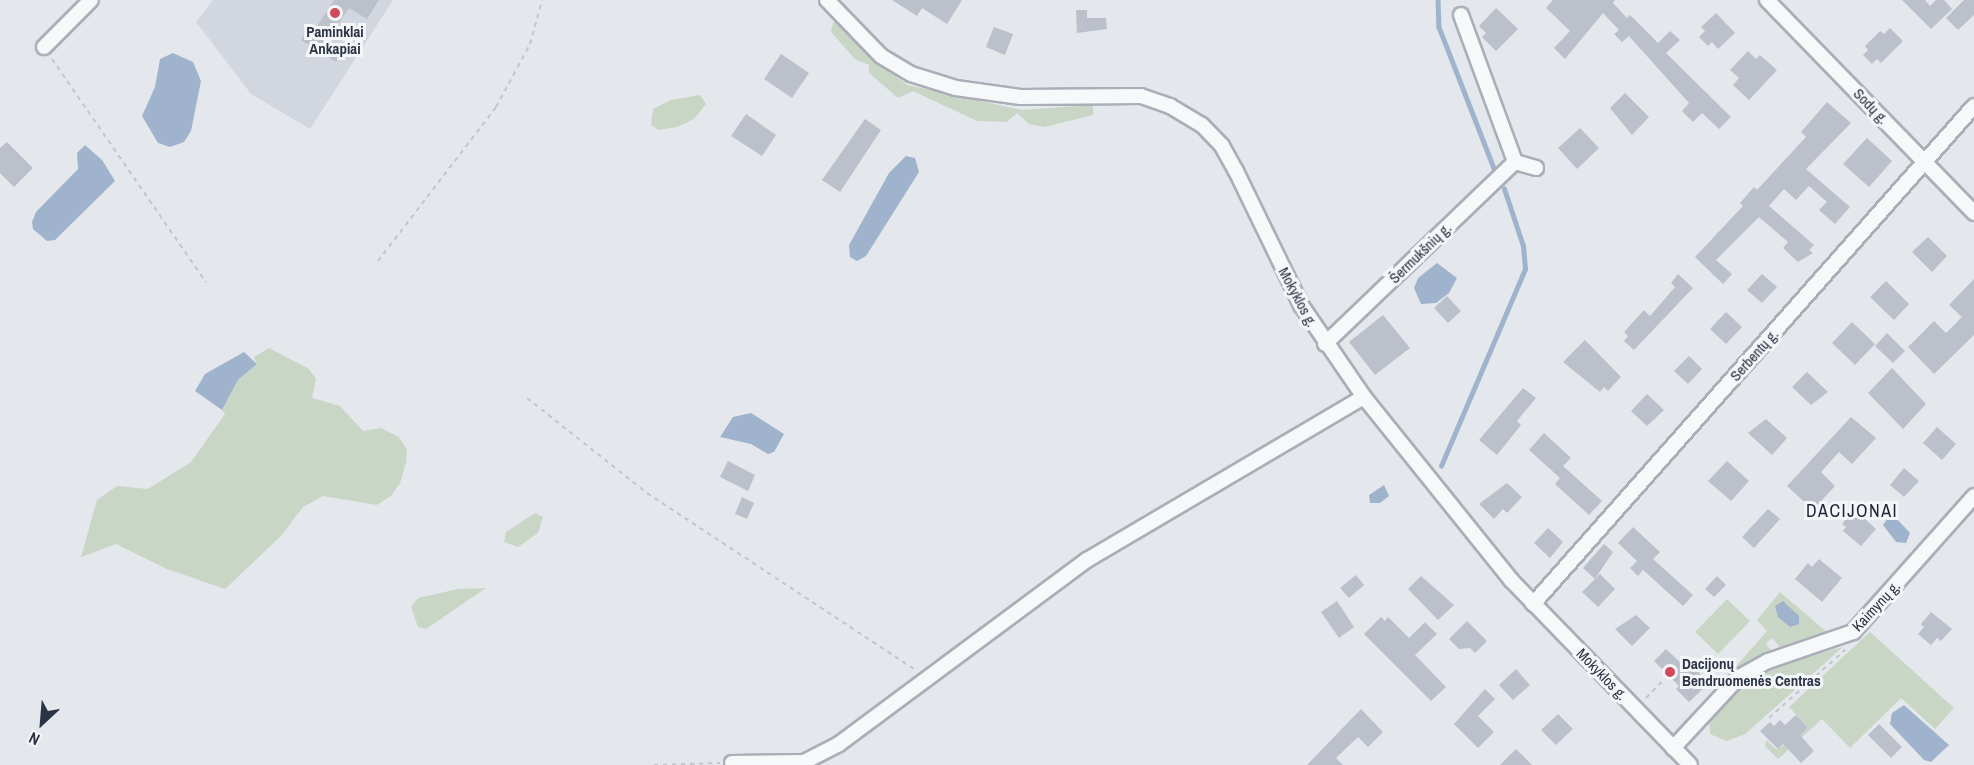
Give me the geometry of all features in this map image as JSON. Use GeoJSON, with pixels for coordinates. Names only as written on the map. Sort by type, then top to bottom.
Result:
{"type":"FeatureCollection","features":[{"type":"Feature","properties":{"kind":"street"},"geometry":{"type":"LineString","coordinates":[[44,47],[91,0]]}},
{"type":"Feature","properties":{"kind":"street","name":"Mokyklos g."},"geometry":{"type":"LineString","coordinates":[[827,0],[881,56],[911,74],[956,88],[1020,97],[1141,96],[1191,116],[1222,146],[1325,344],[1364,397],[1462,522],[1533,604],[1690,765]]}},
{"type":"Feature","properties":{"kind":"street","name":"Sodų g."},"geometry":{"type":"LineString","coordinates":[[1767,0],[1974,213]]}},
{"type":"Feature","properties":{"kind":"street"},"geometry":{"type":"LineString","coordinates":[[1461,15],[1515,162],[1536,168]]}},
{"type":"Feature","properties":{"kind":"street","name":"Serbentų g."},"geometry":{"type":"LineString","coordinates":[[1533,604],[1974,106]]}},
{"type":"Feature","properties":{"kind":"street","name":"Šermukšnių g."},"geometry":{"type":"LineString","coordinates":[[1325,344],[1515,162]]}},
{"type":"Feature","properties":{"kind":"street"},"geometry":{"type":"LineString","coordinates":[[728,763],[804,762],[839,744],[1122,537],[1364,397]]}},
{"type":"Feature","properties":{"kind":"street","name":"Kaimynų g."},"geometry":{"type":"LineString","coordinates":[[1673,748],[1739,677],[1768,661],[1853,632],[1974,496]]}},
{"type":"Feature","properties":{"kind":"path"},"geometry":{"type":"LineString","coordinates":[[378,261],[496,107],[530,44],[542,0]]}},
{"type":"Feature","properties":{"kind":"path"},"geometry":{"type":"LineString","coordinates":[[44,47],[206,282]]}},
{"type":"Feature","properties":{"kind":"path"},"geometry":{"type":"LineString","coordinates":[[526,398],[648,493],[928,678]]}},
{"type":"Feature","properties":{"kind":"path"},"geometry":{"type":"LineString","coordinates":[[1769,718],[1847,648],[1853,632]]}},
{"type":"Feature","properties":{"kind":"path"},"geometry":{"type":"LineString","coordinates":[[1648,696],[1666,677]]}},
{"type":"Feature","properties":{"kind":"path"},"geometry":{"type":"LineString","coordinates":[[654,765],[728,763]]}},
{"type":"Feature","properties":{"kind":"shaded area"},"geometry":{"type":"Polygon","coordinates":[[[213,0],[393,0],[310,129],[251,94],[196,22],[213,0]]]}},
{"type":"Feature","properties":{"kind":"green space"},"geometry":{"type":"Polygon","coordinates":[[[838,21],[868,55],[907,85],[1022,110],[1093,105],[1093,115],[1045,127],[1029,124],[1017,113],[1007,122],[977,121],[913,91],[898,98],[869,73],[869,65],[855,59],[831,32],[833,23],[838,21]]]}},
{"type":"Feature","properties":{"kind":"green space"},"geometry":{"type":"Polygon","coordinates":[[[700,95],[706,104],[694,119],[677,127],[659,130],[651,125],[653,109],[671,100],[700,95]]]}},
{"type":"Feature","properties":{"kind":"green space"},"geometry":{"type":"Polygon","coordinates":[[[269,348],[309,369],[316,379],[312,398],[340,406],[363,431],[381,428],[399,437],[407,450],[406,463],[400,483],[391,496],[377,505],[323,496],[303,507],[281,536],[225,589],[167,569],[116,544],[81,557],[97,500],[117,486],[148,489],[191,462],[225,414],[222,410],[238,380],[257,364],[254,357],[269,348]]]}},
{"type":"Feature","properties":{"kind":"green space"},"geometry":{"type":"Polygon","coordinates":[[[535,513],[543,517],[538,533],[518,547],[504,542],[506,532],[535,513]]]}},
{"type":"Feature","properties":{"kind":"green space"},"geometry":{"type":"Polygon","coordinates":[[[486,588],[426,629],[418,627],[411,607],[418,598],[458,589],[486,588]]]}},
{"type":"Feature","properties":{"kind":"green space"},"geometry":{"type":"Polygon","coordinates":[[[1780,592],[1828,633],[1780,647],[1772,638],[1766,644],[1771,650],[1733,670],[1767,631],[1757,620],[1780,592]]]}},
{"type":"Feature","properties":{"kind":"green space"},"geometry":{"type":"Polygon","coordinates":[[[1727,599],[1750,621],[1718,654],[1695,632],[1727,599]]]}},
{"type":"Feature","properties":{"kind":"green space"},"geometry":{"type":"Polygon","coordinates":[[[1870,632],[1954,708],[1935,729],[1901,698],[1850,748],[1822,719],[1778,759],[1765,746],[1766,740],[1777,750],[1808,727],[1789,707],[1870,632]]]}},
{"type":"Feature","properties":{"kind":"green space"},"geometry":{"type":"Polygon","coordinates":[[[1843,647],[1745,734],[1727,741],[1710,734],[1709,720],[1744,683],[1772,667],[1843,647]]]}},
{"type":"Feature","properties":{"kind":"water"},"geometry":{"type":"Polygon","coordinates":[[[173,53],[193,62],[201,81],[191,131],[184,142],[170,147],[158,143],[142,116],[155,87],[160,59],[173,53]]]}},
{"type":"Feature","properties":{"kind":"water"},"geometry":{"type":"Polygon","coordinates":[[[85,145],[102,160],[115,181],[55,240],[47,241],[33,229],[32,222],[36,212],[78,169],[77,153],[85,145]]]}},
{"type":"Feature","properties":{"kind":"water"},"geometry":{"type":"Polygon","coordinates":[[[906,156],[915,158],[919,172],[866,256],[857,261],[850,257],[849,245],[889,173],[906,156]]]}},
{"type":"Feature","properties":{"kind":"water"},"geometry":{"type":"Polygon","coordinates":[[[1437,263],[1457,278],[1449,293],[1436,303],[1421,304],[1414,288],[1418,278],[1437,263]]]}},
{"type":"Feature","properties":{"kind":"water"},"geometry":{"type":"Polygon","coordinates":[[[244,352],[257,364],[238,380],[222,410],[195,391],[205,374],[244,352]]]}},
{"type":"Feature","properties":{"kind":"water"},"geometry":{"type":"Polygon","coordinates":[[[751,413],[784,434],[774,452],[768,454],[751,444],[720,437],[733,417],[751,413]]]}},
{"type":"Feature","properties":{"kind":"water"},"geometry":{"type":"Polygon","coordinates":[[[1384,485],[1389,496],[1380,503],[1370,503],[1369,495],[1384,485]]]}},
{"type":"Feature","properties":{"kind":"water"},"geometry":{"type":"Polygon","coordinates":[[[1895,517],[1910,533],[1906,543],[1896,542],[1883,525],[1888,518],[1895,517]]]}},
{"type":"Feature","properties":{"kind":"water"},"geometry":{"type":"Polygon","coordinates":[[[1783,601],[1799,616],[1799,624],[1790,627],[1778,617],[1775,606],[1783,601]]]}},
{"type":"Feature","properties":{"kind":"water"},"geometry":{"type":"Polygon","coordinates":[[[1904,705],[1949,745],[1931,762],[1924,760],[1890,724],[1892,713],[1904,705]]]}},
{"type":"Feature","properties":{"kind":"building"},"geometry":{"type":"Polygon","coordinates":[[[334,0],[379,0],[367,19],[349,8],[326,42],[343,52],[336,62],[301,40],[307,30],[312,34],[334,0]]]}},
{"type":"Feature","properties":{"kind":"building"},"geometry":{"type":"Polygon","coordinates":[[[892,0],[962,0],[947,24],[922,8],[917,16],[892,0]]]}},
{"type":"Feature","properties":{"kind":"building"},"geometry":{"type":"Polygon","coordinates":[[[1553,0],[1615,0],[1613,3],[1627,18],[1630,15],[1658,43],[1670,31],[1680,40],[1666,53],[1731,117],[1719,129],[1702,113],[1693,122],[1682,111],[1689,103],[1629,36],[1622,42],[1614,34],[1619,30],[1603,13],[1565,59],[1554,48],[1570,31],[1546,8],[1553,0]]]}},
{"type":"Feature","properties":{"kind":"building"},"geometry":{"type":"Polygon","coordinates":[[[1902,0],[1925,0],[1930,6],[1936,0],[1944,0],[1952,9],[1931,29],[1902,0]]]}},
{"type":"Feature","properties":{"kind":"building"},"geometry":{"type":"Polygon","coordinates":[[[1964,0],[1974,0],[1974,15],[1958,30],[1946,18],[1964,0]]]}},
{"type":"Feature","properties":{"kind":"building"},"geometry":{"type":"Polygon","coordinates":[[[1496,8],[1518,29],[1496,51],[1482,37],[1486,33],[1479,26],[1496,8]]]}},
{"type":"Feature","properties":{"kind":"building"},"geometry":{"type":"Polygon","coordinates":[[[1076,10],[1087,10],[1087,18],[1106,18],[1107,29],[1077,33],[1076,10]]]}},
{"type":"Feature","properties":{"kind":"building"},"geometry":{"type":"Polygon","coordinates":[[[1716,13],[1735,33],[1718,49],[1712,42],[1708,46],[1699,37],[1705,31],[1701,27],[1716,13]]]}},
{"type":"Feature","properties":{"kind":"building"},"geometry":{"type":"Polygon","coordinates":[[[994,27],[1013,34],[1005,55],[986,47],[994,27]]]}},
{"type":"Feature","properties":{"kind":"building"},"geometry":{"type":"Polygon","coordinates":[[[1890,28],[1903,41],[1881,63],[1877,59],[1872,64],[1863,55],[1868,50],[1865,46],[1880,31],[1884,34],[1890,28]]]}},
{"type":"Feature","properties":{"kind":"building"},"geometry":{"type":"Polygon","coordinates":[[[1748,51],[1756,59],[1760,55],[1777,70],[1749,100],[1733,85],[1739,78],[1730,70],[1748,51]]]}},
{"type":"Feature","properties":{"kind":"building"},"geometry":{"type":"Polygon","coordinates":[[[781,54],[809,73],[792,98],[764,79],[781,54]]]}},
{"type":"Feature","properties":{"kind":"building"},"geometry":{"type":"Polygon","coordinates":[[[1625,93],[1649,117],[1632,135],[1610,108],[1625,93]]]}},
{"type":"Feature","properties":{"kind":"building"},"geometry":{"type":"Polygon","coordinates":[[[1827,102],[1851,123],[1806,169],[1850,207],[1835,224],[1819,210],[1827,202],[1809,186],[1796,200],[1784,189],[1769,206],[1814,245],[1809,250],[1813,253],[1798,262],[1783,248],[1788,242],[1759,217],[1716,260],[1732,274],[1723,284],[1695,257],[1743,206],[1740,203],[1754,187],[1757,190],[1806,137],[1801,132],[1827,102]]]}},
{"type":"Feature","properties":{"kind":"building"},"geometry":{"type":"Polygon","coordinates":[[[746,114],[776,135],[762,156],[731,136],[746,114]]]}},
{"type":"Feature","properties":{"kind":"building"},"geometry":{"type":"Polygon","coordinates":[[[865,119],[881,130],[840,192],[822,180],[865,119]]]}},
{"type":"Feature","properties":{"kind":"building"},"geometry":{"type":"Polygon","coordinates":[[[1580,128],[1599,148],[1577,169],[1558,148],[1580,128]]]}},
{"type":"Feature","properties":{"kind":"building"},"geometry":{"type":"Polygon","coordinates":[[[1867,138],[1892,161],[1869,187],[1843,164],[1867,138]]]}},
{"type":"Feature","properties":{"kind":"building"},"geometry":{"type":"Polygon","coordinates":[[[7,142],[33,168],[14,187],[0,173],[0,148],[7,142]]]}},
{"type":"Feature","properties":{"kind":"building"},"geometry":{"type":"Polygon","coordinates":[[[1928,237],[1947,256],[1932,272],[1912,252],[1928,237]]]}},
{"type":"Feature","properties":{"kind":"building"},"geometry":{"type":"Polygon","coordinates":[[[1678,274],[1693,288],[1634,350],[1624,341],[1628,336],[1624,332],[1644,310],[1650,316],[1675,287],[1671,283],[1678,274]]]}},
{"type":"Feature","properties":{"kind":"building"},"geometry":{"type":"Polygon","coordinates":[[[1762,274],[1777,287],[1762,303],[1747,290],[1762,274]]]}},
{"type":"Feature","properties":{"kind":"building"},"geometry":{"type":"Polygon","coordinates":[[[1974,279],[1974,335],[1934,374],[1908,347],[1934,321],[1946,333],[1962,317],[1949,305],[1974,279]]]}},
{"type":"Feature","properties":{"kind":"building"},"geometry":{"type":"Polygon","coordinates":[[[1886,281],[1909,304],[1894,320],[1870,297],[1886,281]]]}},
{"type":"Feature","properties":{"kind":"building"},"geometry":{"type":"Polygon","coordinates":[[[1447,296],[1461,311],[1448,323],[1434,308],[1447,296]]]}},
{"type":"Feature","properties":{"kind":"building"},"geometry":{"type":"Polygon","coordinates":[[[1726,312],[1742,327],[1726,344],[1710,329],[1726,312]]]}},
{"type":"Feature","properties":{"kind":"building"},"geometry":{"type":"Polygon","coordinates":[[[1383,315],[1410,348],[1375,375],[1349,342],[1383,315]]]}},
{"type":"Feature","properties":{"kind":"building"},"geometry":{"type":"Polygon","coordinates":[[[1852,322],[1875,344],[1855,365],[1832,343],[1852,322]]]}},
{"type":"Feature","properties":{"kind":"building"},"geometry":{"type":"Polygon","coordinates":[[[1887,333],[1905,351],[1893,363],[1875,346],[1887,333]]]}},
{"type":"Feature","properties":{"kind":"building"},"geometry":{"type":"Polygon","coordinates":[[[1585,340],[1621,377],[1608,391],[1604,387],[1600,392],[1563,362],[1585,340]]]}},
{"type":"Feature","properties":{"kind":"building"},"geometry":{"type":"Polygon","coordinates":[[[1689,356],[1702,369],[1688,384],[1674,371],[1689,356]]]}},
{"type":"Feature","properties":{"kind":"building"},"geometry":{"type":"Polygon","coordinates":[[[1892,368],[1926,404],[1903,429],[1868,393],[1892,368]]]}},
{"type":"Feature","properties":{"kind":"building"},"geometry":{"type":"Polygon","coordinates":[[[1807,372],[1828,392],[1811,405],[1792,387],[1807,372]]]}},
{"type":"Feature","properties":{"kind":"building"},"geometry":{"type":"Polygon","coordinates":[[[1523,388],[1536,398],[1517,421],[1521,425],[1497,455],[1479,440],[1523,388]]]}},
{"type":"Feature","properties":{"kind":"building"},"geometry":{"type":"Polygon","coordinates":[[[1647,394],[1664,410],[1647,426],[1631,411],[1647,394]]]}},
{"type":"Feature","properties":{"kind":"building"},"geometry":{"type":"Polygon","coordinates":[[[1851,417],[1876,438],[1852,464],[1839,452],[1821,472],[1835,486],[1813,510],[1787,486],[1851,417]]]}},
{"type":"Feature","properties":{"kind":"building"},"geometry":{"type":"Polygon","coordinates":[[[1766,419],[1787,438],[1772,455],[1748,433],[1766,419]]]}},
{"type":"Feature","properties":{"kind":"building"},"geometry":{"type":"Polygon","coordinates":[[[1937,427],[1956,444],[1942,460],[1923,443],[1937,427]]]}},
{"type":"Feature","properties":{"kind":"building"},"geometry":{"type":"Polygon","coordinates":[[[1544,433],[1571,458],[1563,466],[1602,501],[1589,515],[1555,484],[1560,478],[1529,450],[1544,433]]]}},
{"type":"Feature","properties":{"kind":"building"},"geometry":{"type":"Polygon","coordinates":[[[728,461],[755,475],[748,491],[720,477],[728,461]]]}},
{"type":"Feature","properties":{"kind":"building"},"geometry":{"type":"Polygon","coordinates":[[[1727,461],[1749,481],[1731,501],[1708,481],[1727,461]]]}},
{"type":"Feature","properties":{"kind":"building"},"geometry":{"type":"Polygon","coordinates":[[[1904,468],[1919,481],[1904,497],[1890,485],[1904,468]]]}},
{"type":"Feature","properties":{"kind":"building"},"geometry":{"type":"Polygon","coordinates":[[[1507,483],[1522,497],[1507,513],[1503,509],[1494,519],[1479,504],[1507,483]]]}},
{"type":"Feature","properties":{"kind":"building"},"geometry":{"type":"Polygon","coordinates":[[[742,497],[754,503],[747,519],[735,514],[742,497]]]}},
{"type":"Feature","properties":{"kind":"building"},"geometry":{"type":"Polygon","coordinates":[[[1768,509],[1780,519],[1754,548],[1742,537],[1768,509]]]}},
{"type":"Feature","properties":{"kind":"building"},"geometry":{"type":"Polygon","coordinates":[[[1854,509],[1876,529],[1861,546],[1843,531],[1846,527],[1842,524],[1854,509]]]}},
{"type":"Feature","properties":{"kind":"building"},"geometry":{"type":"Polygon","coordinates":[[[1633,527],[1660,552],[1653,559],[1693,595],[1683,606],[1643,570],[1638,576],[1630,568],[1637,561],[1618,543],[1633,527]]]}},
{"type":"Feature","properties":{"kind":"building"},"geometry":{"type":"Polygon","coordinates":[[[1548,528],[1563,542],[1550,558],[1534,543],[1548,528]]]}},
{"type":"Feature","properties":{"kind":"building"},"geometry":{"type":"Polygon","coordinates":[[[1604,544],[1613,552],[1595,579],[1583,568],[1604,544]]]}},
{"type":"Feature","properties":{"kind":"building"},"geometry":{"type":"Polygon","coordinates":[[[1819,559],[1842,578],[1822,602],[1795,579],[1808,563],[1812,567],[1819,559]]]}},
{"type":"Feature","properties":{"kind":"building"},"geometry":{"type":"Polygon","coordinates":[[[1600,574],[1615,589],[1598,607],[1582,592],[1600,574]]]}},
{"type":"Feature","properties":{"kind":"building"},"geometry":{"type":"Polygon","coordinates":[[[1356,575],[1364,585],[1349,598],[1340,588],[1356,575]]]}},
{"type":"Feature","properties":{"kind":"building"},"geometry":{"type":"Polygon","coordinates":[[[1421,576],[1454,605],[1438,620],[1408,589],[1421,576]]]}},
{"type":"Feature","properties":{"kind":"building"},"geometry":{"type":"Polygon","coordinates":[[[1717,576],[1726,585],[1714,597],[1705,589],[1717,576]]]}},
{"type":"Feature","properties":{"kind":"building"},"geometry":{"type":"Polygon","coordinates":[[[1337,601],[1354,627],[1339,638],[1321,612],[1337,601]]]}},
{"type":"Feature","properties":{"kind":"building"},"geometry":{"type":"Polygon","coordinates":[[[1931,612],[1952,629],[1941,641],[1937,638],[1931,645],[1918,634],[1924,627],[1921,624],[1931,612]]]}},
{"type":"Feature","properties":{"kind":"building"},"geometry":{"type":"Polygon","coordinates":[[[1636,615],[1650,628],[1632,646],[1615,629],[1636,615]]]}},
{"type":"Feature","properties":{"kind":"building"},"geometry":{"type":"Polygon","coordinates":[[[1381,617],[1385,621],[1388,617],[1409,638],[1425,622],[1437,634],[1415,655],[1446,687],[1431,701],[1364,634],[1381,617]]]}},
{"type":"Feature","properties":{"kind":"building"},"geometry":{"type":"Polygon","coordinates":[[[1467,621],[1487,641],[1475,653],[1470,648],[1459,649],[1449,639],[1467,621]]]}},
{"type":"Feature","properties":{"kind":"building"},"geometry":{"type":"Polygon","coordinates":[[[1666,649],[1681,663],[1687,657],[1708,684],[1689,702],[1676,689],[1679,686],[1654,661],[1666,649]]]}},
{"type":"Feature","properties":{"kind":"building"},"geometry":{"type":"Polygon","coordinates":[[[1516,669],[1530,685],[1513,700],[1499,685],[1516,669]]]}},
{"type":"Feature","properties":{"kind":"building"},"geometry":{"type":"Polygon","coordinates":[[[1485,689],[1495,699],[1478,716],[1494,732],[1478,748],[1454,724],[1485,689]]]}},
{"type":"Feature","properties":{"kind":"building"},"geometry":{"type":"Polygon","coordinates":[[[1361,709],[1383,732],[1368,747],[1358,737],[1336,758],[1343,765],[1307,765],[1361,709]]]}},
{"type":"Feature","properties":{"kind":"building"},"geometry":{"type":"Polygon","coordinates":[[[1558,714],[1573,729],[1556,745],[1541,730],[1558,714]]]}},
{"type":"Feature","properties":{"kind":"building"},"geometry":{"type":"Polygon","coordinates":[[[1796,715],[1808,727],[1800,735],[1814,751],[1801,763],[1783,744],[1778,749],[1760,731],[1770,722],[1774,726],[1780,720],[1785,725],[1796,715]]]}},
{"type":"Feature","properties":{"kind":"building"},"geometry":{"type":"Polygon","coordinates":[[[1879,724],[1902,747],[1891,758],[1868,735],[1879,724]]]}},
{"type":"Feature","properties":{"kind":"building"},"geometry":{"type":"Polygon","coordinates":[[[1516,749],[1532,765],[1500,765],[1516,749]]]}},
{"type":"Feature","properties":{"kind":"waterway"},"geometry":{"type":"LineString","coordinates":[[1438,0],[1439,27],[1495,171]]}},
{"type":"Feature","properties":{"kind":"waterway"},"geometry":{"type":"LineString","coordinates":[[1441,466],[1525,269],[1523,246],[1504,189]]}},
{"type":"Feature","properties":{"kind":"place","name":"Paminklai Ankapiai"},"geometry":{"type":"Point","coordinates":[335,13]}},
{"type":"Feature","properties":{"kind":"place","name":"Dacijonų Bendruomenės Centras"},"geometry":{"type":"Point","coordinates":[1670,672]}},
{"type":"Feature","properties":{"kind":"district","name":"DACIJONAI"},"geometry":{"type":"Point","coordinates":[1852,511]}}]}
